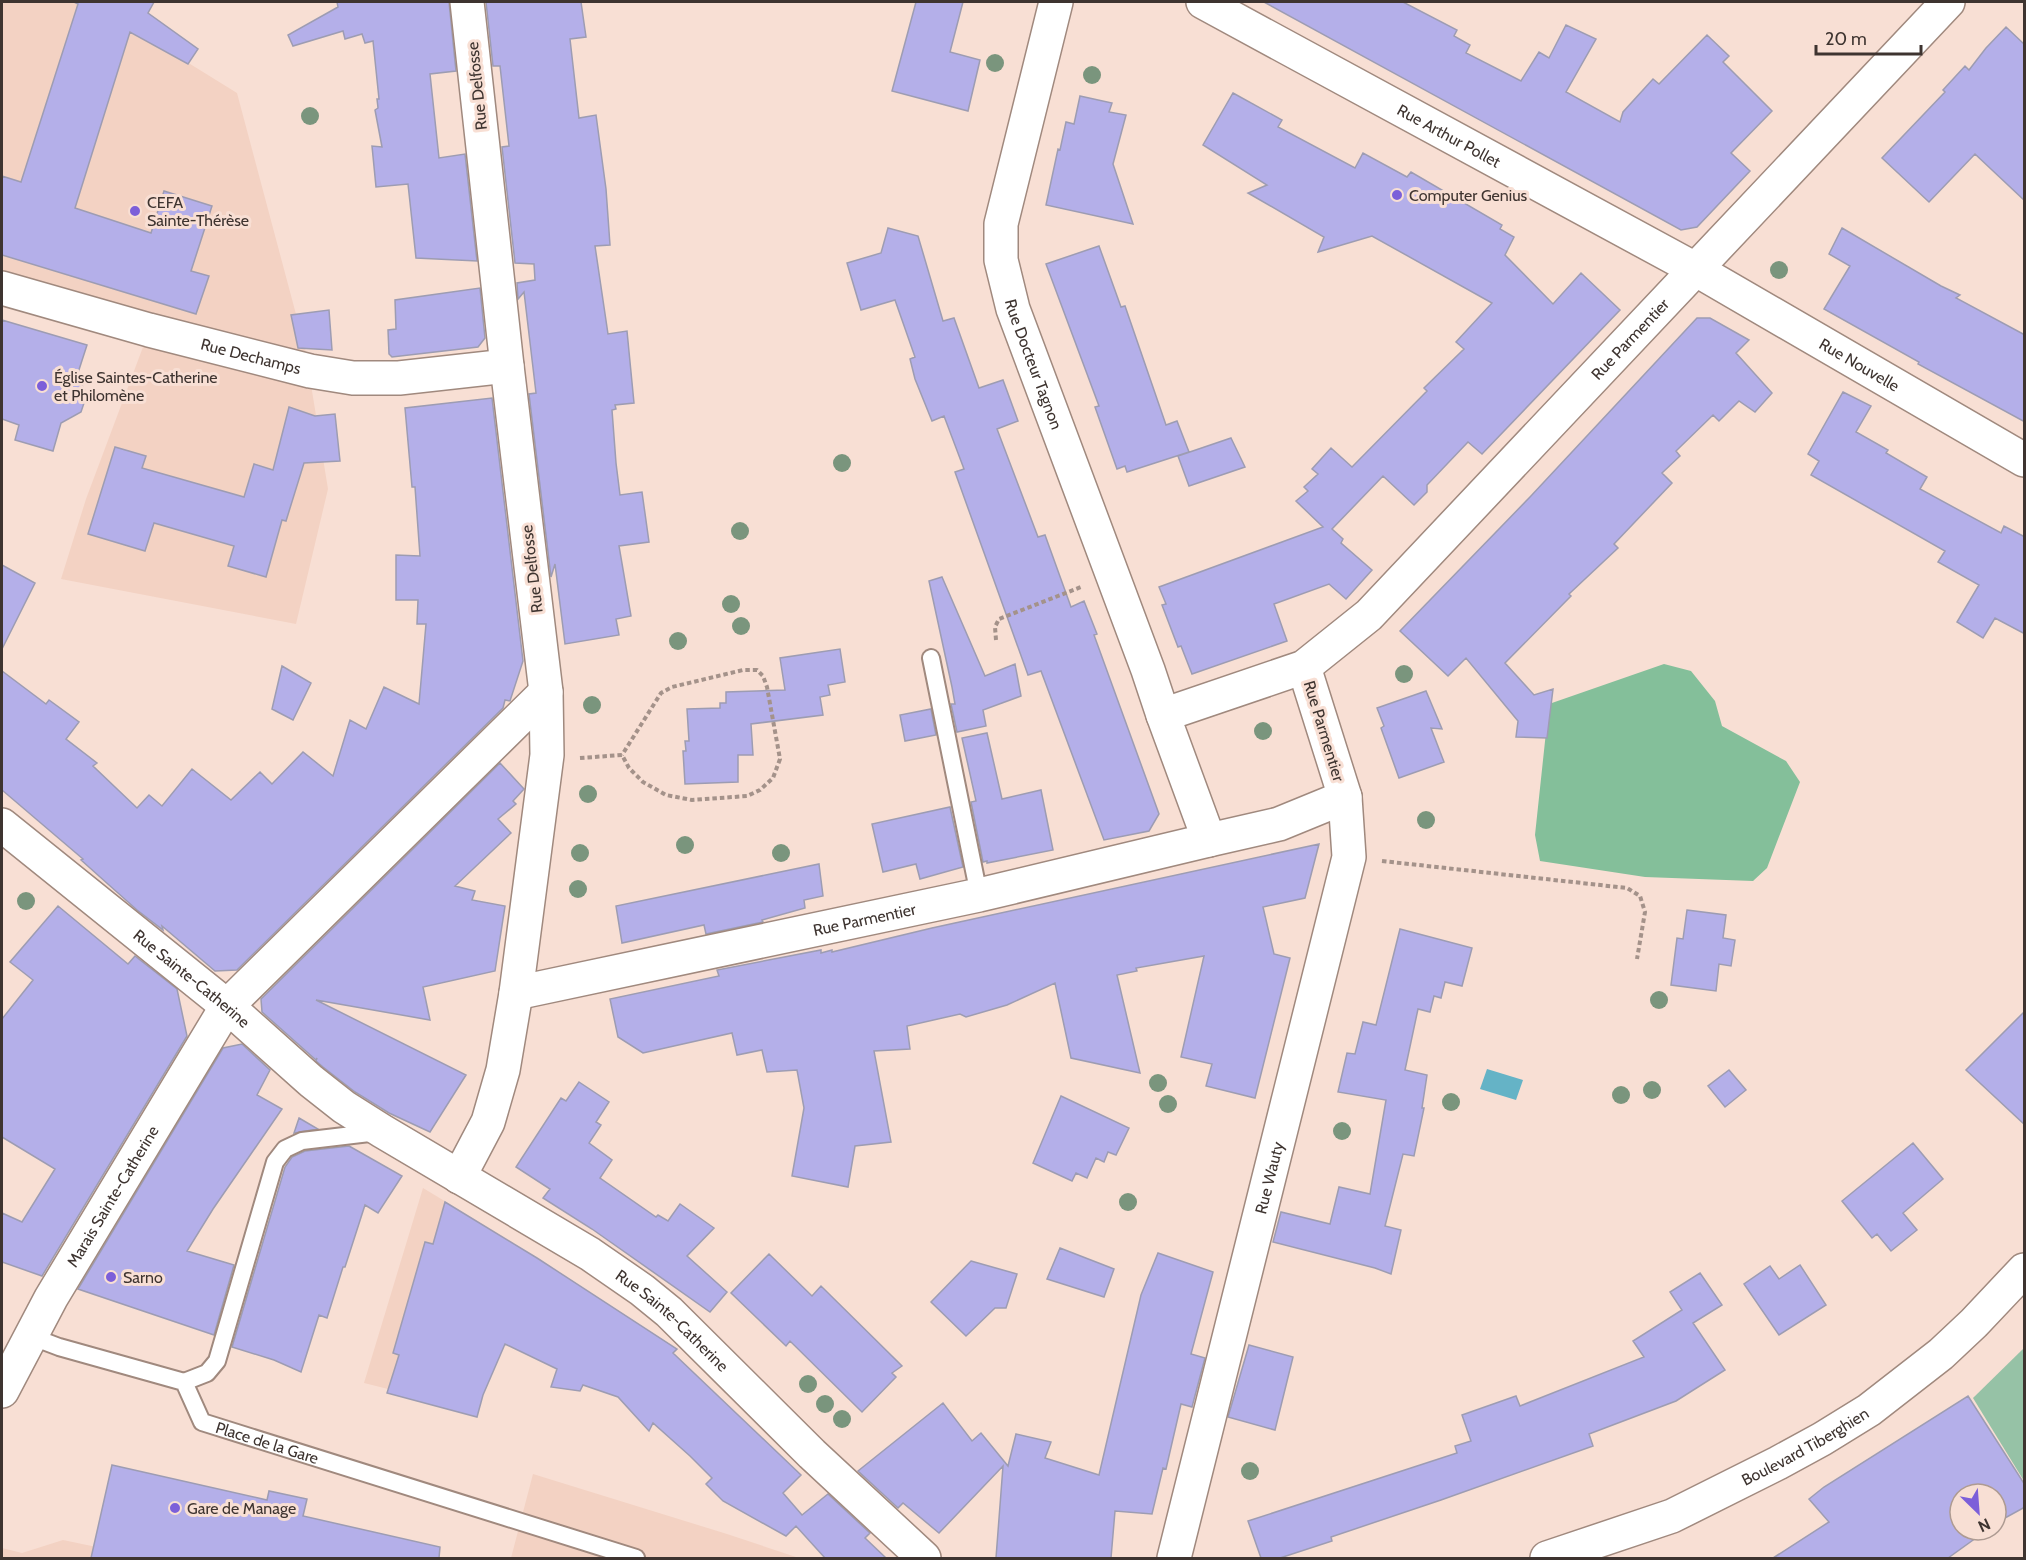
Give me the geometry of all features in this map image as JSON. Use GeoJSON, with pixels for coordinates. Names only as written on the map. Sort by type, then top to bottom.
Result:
{"type":"FeatureCollection","features":[{"type":"Feature","properties":{"kind":"street","name":"Rue Delfosse"},"geometry":{"type":"LineString","coordinates":[[467,2],[546,692]]}},
{"type":"Feature","properties":{"kind":"street","name":"Rue Docteur Tagnon"},"geometry":{"type":"LineString","coordinates":[[1056,2],[1001,224],[1000,260],[1013,309],[1163,715]]}},
{"type":"Feature","properties":{"kind":"street","name":"Rue Arthur Pollet"},"geometry":{"type":"LineString","coordinates":[[1203,2],[1695,269]]}},
{"type":"Feature","properties":{"kind":"street","name":"Rue Parmentier"},"geometry":{"type":"LineString","coordinates":[[1163,715],[1304,667],[1369,615],[1948,2]]}},
{"type":"Feature","properties":{"kind":"street","name":"Rue Nouvelle"},"geometry":{"type":"LineString","coordinates":[[1695,269],[2025,460]]}},
{"type":"Feature","properties":{"kind":"street","name":"Rue Dechamps"},"geometry":{"type":"LineString","coordinates":[[2,288],[170,336],[310,371],[353,378],[399,378],[507,366]]}},
{"type":"Feature","properties":{"kind":"street","name":"Rue Parmentier"},"geometry":{"type":"LineString","coordinates":[[516,993],[979,895],[1279,824],[1345,797],[1304,667]]}},
{"type":"Feature","properties":{"kind":"street"},"geometry":{"type":"LineString","coordinates":[[459,1177],[488,1122],[503,1070],[516,993],[547,754],[546,692]]}},
{"type":"Feature","properties":{"kind":"street"},"geometry":{"type":"LineString","coordinates":[[227,1006],[546,692]]}},
{"type":"Feature","properties":{"kind":"street"},"geometry":{"type":"LineString","coordinates":[[1163,715],[1209,840]]}},
{"type":"Feature","properties":{"kind":"street","name":"Rue Wauty"},"geometry":{"type":"LineString","coordinates":[[1174,1558],[1349,857],[1345,797]]}},
{"type":"Feature","properties":{"kind":"street","name":"Rue Sainte-Catherine"},"geometry":{"type":"LineString","coordinates":[[2,825],[227,1006],[311,1081],[382,1131],[590,1254],[642,1290],[669,1312],[812,1454],[924,1558]]}},
{"type":"Feature","properties":{"kind":"street","name":"Marais Sainte-Catherine"},"geometry":{"type":"LineString","coordinates":[[2,1391],[16,1334],[51,1298],[227,1006]]}},
{"type":"Feature","properties":{"kind":"street","name":"Boulevard Tiberghien"},"geometry":{"type":"LineString","coordinates":[[1547,1558],[1672,1516],[1778,1464],[1822,1439],[1869,1410],[1941,1354],[2025,1270]]}},
{"type":"Feature","properties":{"kind":"lane"},"geometry":{"type":"LineString","coordinates":[[931,658],[979,895]]}},
{"type":"Feature","properties":{"kind":"lane"},"geometry":{"type":"LineString","coordinates":[[16,1334],[184,1382],[207,1373],[217,1361],[275,1162],[285,1149],[302,1141],[382,1131]]}},
{"type":"Feature","properties":{"kind":"lane","name":"Place de la Gare"},"geometry":{"type":"LineString","coordinates":[[184,1382],[201,1422],[636,1558]]}},
{"type":"Feature","properties":{"kind":"path"},"geometry":{"type":"LineString","coordinates":[[996,640],[994,627],[999,619],[1006,615],[1112,576]]}},
{"type":"Feature","properties":{"kind":"path"},"geometry":{"type":"LineString","coordinates":[[743,670],[758,670],[763,676],[768,687],[780,759],[773,778],[760,790],[747,796],[692,800],[666,795],[643,782],[629,768],[622,755],[662,693],[672,687],[743,670]]}},
{"type":"Feature","properties":{"kind":"path"},"geometry":{"type":"LineString","coordinates":[[547,754],[576,758],[622,755]]}},
{"type":"Feature","properties":{"kind":"path"},"geometry":{"type":"LineString","coordinates":[[1349,857],[1627,888],[1640,896],[1645,912],[1637,959]]}},
{"type":"Feature","properties":{"kind":"shaded area"},"geometry":{"type":"Polygon","coordinates":[[[2,2],[90,2],[237,93],[305,348],[328,489],[296,624],[61,579],[86,499],[149,331],[2,288],[2,2]]]}},
{"type":"Feature","properties":{"kind":"shaded area"},"geometry":{"type":"Polygon","coordinates":[[[423,1188],[514,1243],[505,1267],[392,1390],[364,1383],[423,1188]]]}},
{"type":"Feature","properties":{"kind":"shaded area"},"geometry":{"type":"Polygon","coordinates":[[[533,1474],[727,1534],[799,1558],[511,1558],[533,1474]]]}},
{"type":"Feature","properties":{"kind":"shaded area"},"geometry":{"type":"Polygon","coordinates":[[[63,1540],[149,1558],[2,1558],[2,1548],[22,1553],[63,1540]]]}},
{"type":"Feature","properties":{"kind":"green space"},"geometry":{"type":"Polygon","coordinates":[[[1664,664],[1691,671],[1715,701],[1722,726],[1786,761],[1800,782],[1767,868],[1753,881],[1645,877],[1540,861],[1535,835],[1549,704],[1664,664]]]}},
{"type":"Feature","properties":{"kind":"green space"},"geometry":{"type":"Polygon","coordinates":[[[2024,1348],[2024,1481],[1973,1398],[2024,1348]]]}},
{"type":"Feature","properties":{"kind":"water"},"geometry":{"type":"Polygon","coordinates":[[[1487,1069],[1523,1080],[1516,1100],[1480,1089],[1487,1069]]]}},
{"type":"Feature","properties":{"kind":"building"},"geometry":{"type":"Polygon","coordinates":[[[74,2],[154,2],[148,13],[198,49],[188,64],[130,32],[75,208],[151,233],[164,191],[212,206],[191,271],[209,276],[196,314],[2,255],[2,176],[21,182],[78,4],[74,2]]]}},
{"type":"Feature","properties":{"kind":"building"},"geometry":{"type":"Polygon","coordinates":[[[337,2],[449,2],[456,71],[430,74],[439,158],[465,154],[477,261],[416,258],[408,184],[376,187],[372,146],[382,147],[375,110],[378,108],[377,99],[379,99],[373,41],[365,43],[362,34],[345,39],[343,31],[293,46],[288,35],[338,7],[337,2]]]}},
{"type":"Feature","properties":{"kind":"building"},"geometry":{"type":"Polygon","coordinates":[[[486,2],[581,2],[586,37],[570,39],[579,118],[596,115],[606,189],[610,245],[595,246],[608,334],[627,331],[634,403],[615,405],[616,409],[612,410],[616,463],[620,495],[642,492],[649,542],[619,546],[631,616],[616,619],[619,635],[565,644],[555,564],[551,577],[529,394],[536,393],[524,292],[518,299],[517,283],[535,280],[534,264],[515,263],[502,147],[509,146],[500,66],[493,66],[486,2]]]}},
{"type":"Feature","properties":{"kind":"building"},"geometry":{"type":"Polygon","coordinates":[[[916,2],[963,2],[950,52],[980,60],[968,111],[892,91],[916,2]]]}},
{"type":"Feature","properties":{"kind":"building"},"geometry":{"type":"Polygon","coordinates":[[[1264,2],[1403,2],[1457,30],[1454,36],[1470,45],[1466,53],[1521,81],[1539,52],[1549,58],[1566,25],[1596,39],[1566,92],[1620,122],[1623,112],[1653,79],[1659,84],[1707,35],[1729,56],[1723,62],[1772,111],[1731,153],[1750,171],[1697,227],[1681,230],[1264,2]]]}},
{"type":"Feature","properties":{"kind":"building"},"geometry":{"type":"Polygon","coordinates":[[[2006,27],[2025,45],[2025,201],[1975,154],[1929,202],[1882,158],[1945,92],[1943,90],[1965,66],[1969,70],[2006,27]]]}},
{"type":"Feature","properties":{"kind":"building"},"geometry":{"type":"Polygon","coordinates":[[[1233,93],[1282,120],[1278,127],[1355,168],[1363,153],[1407,177],[1411,172],[1502,225],[1500,229],[1514,237],[1505,255],[1553,304],[1581,273],[1620,310],[1482,454],[1468,442],[1427,485],[1427,492],[1414,505],[1383,476],[1332,529],[1343,539],[1341,543],[1372,570],[1346,599],[1329,584],[1274,604],[1287,641],[1192,674],[1181,646],[1178,647],[1162,605],[1166,604],[1159,587],[1323,527],[1296,501],[1308,491],[1304,487],[1318,474],[1312,469],[1331,448],[1352,467],[1427,391],[1424,388],[1464,349],[1456,342],[1492,303],[1372,236],[1318,252],[1324,237],[1248,193],[1267,185],[1203,145],[1233,93]]]}},
{"type":"Feature","properties":{"kind":"building"},"geometry":{"type":"Polygon","coordinates":[[[1080,96],[1112,103],[1109,112],[1126,115],[1113,164],[1133,224],[1046,205],[1066,122],[1074,124],[1080,96]]]}},
{"type":"Feature","properties":{"kind":"building"},"geometry":{"type":"Polygon","coordinates":[[[888,228],[918,236],[943,321],[954,318],[979,388],[1003,380],[1018,421],[997,429],[1038,537],[1045,535],[1071,607],[1084,601],[1097,634],[1094,635],[1159,814],[1149,831],[1104,840],[1041,671],[1028,675],[955,472],[964,469],[944,416],[932,421],[915,379],[910,359],[915,357],[895,300],[861,310],[847,263],[881,253],[888,228]]]}},
{"type":"Feature","properties":{"kind":"building"},"geometry":{"type":"Polygon","coordinates":[[[1842,228],[1960,295],[1956,298],[2025,335],[2025,422],[1918,364],[1919,362],[1824,309],[1850,266],[1829,254],[1842,228]]]}},
{"type":"Feature","properties":{"kind":"building"},"geometry":{"type":"Polygon","coordinates":[[[1099,246],[1121,307],[1125,306],[1166,425],[1177,421],[1189,452],[1127,472],[1125,466],[1117,469],[1095,407],[1099,406],[1046,264],[1099,246]]]}},
{"type":"Feature","properties":{"kind":"building"},"geometry":{"type":"Polygon","coordinates":[[[480,288],[485,338],[478,347],[392,357],[389,354],[388,330],[396,329],[395,300],[480,288]]]}},
{"type":"Feature","properties":{"kind":"building"},"geometry":{"type":"Polygon","coordinates":[[[329,310],[332,350],[298,348],[291,315],[329,310]]]}},
{"type":"Feature","properties":{"kind":"building"},"geometry":{"type":"Polygon","coordinates":[[[1697,318],[1710,318],[1749,340],[1736,353],[1772,393],[1755,412],[1739,401],[1719,421],[1713,415],[1676,451],[1680,456],[1662,473],[1672,483],[1614,544],[1618,548],[1569,594],[1571,596],[1505,663],[1534,695],[1553,689],[1547,738],[1516,737],[1518,721],[1466,658],[1448,676],[1400,631],[1530,497],[1697,318]]]}},
{"type":"Feature","properties":{"kind":"building","name":"Église Saintes-Catherine et Philomène"},"geometry":{"type":"Polygon","coordinates":[[[2,320],[87,345],[77,376],[87,394],[81,412],[61,423],[53,451],[15,440],[19,425],[2,419],[2,320]]]}},
{"type":"Feature","properties":{"kind":"building"},"geometry":{"type":"Polygon","coordinates":[[[1843,392],[1871,406],[1856,432],[1888,450],[1886,453],[1927,477],[1920,489],[2001,533],[2004,526],[2025,537],[2025,634],[1995,618],[1983,638],[1957,622],[1979,585],[1938,562],[1945,551],[1811,475],[1819,461],[1808,454],[1843,392]]]}},
{"type":"Feature","properties":{"kind":"building"},"geometry":{"type":"Polygon","coordinates":[[[492,398],[523,661],[510,701],[505,700],[503,708],[237,970],[215,971],[162,926],[163,930],[137,910],[81,860],[83,859],[2,790],[2,671],[46,704],[49,700],[79,722],[66,739],[97,763],[93,766],[137,808],[149,795],[162,806],[192,769],[231,800],[260,772],[272,784],[303,752],[333,776],[350,720],[366,729],[384,687],[419,704],[426,624],[417,624],[418,600],[396,600],[396,555],[420,556],[415,487],[412,487],[405,408],[492,398]]]}},
{"type":"Feature","properties":{"kind":"building"},"geometry":{"type":"Polygon","coordinates":[[[289,407],[315,416],[335,414],[340,461],[304,463],[286,521],[282,520],[266,577],[228,566],[234,546],[154,523],[145,551],[88,534],[115,447],[146,456],[142,468],[244,497],[254,464],[273,470],[289,407]]]}},
{"type":"Feature","properties":{"kind":"building"},"geometry":{"type":"Polygon","coordinates":[[[1231,438],[1245,467],[1189,486],[1178,456],[1231,438]]]}},
{"type":"Feature","properties":{"kind":"building"},"geometry":{"type":"Polygon","coordinates":[[[2,565],[35,583],[2,649],[2,565]]]}},
{"type":"Feature","properties":{"kind":"building"},"geometry":{"type":"Polygon","coordinates":[[[942,577],[985,676],[1015,664],[1021,696],[983,710],[986,726],[957,732],[951,704],[955,704],[952,687],[929,581],[942,577]]]}},
{"type":"Feature","properties":{"kind":"building"},"geometry":{"type":"Polygon","coordinates":[[[840,649],[845,682],[828,685],[830,695],[820,697],[823,715],[751,724],[753,755],[738,755],[738,782],[685,784],[683,751],[686,751],[685,741],[689,741],[687,709],[720,708],[720,703],[726,703],[726,692],[785,690],[780,658],[840,649]]]}},
{"type":"Feature","properties":{"kind":"building"},"geometry":{"type":"Polygon","coordinates":[[[282,666],[311,683],[293,720],[272,709],[282,666]]]}},
{"type":"Feature","properties":{"kind":"building"},"geometry":{"type":"Polygon","coordinates":[[[1426,691],[1442,729],[1431,728],[1444,762],[1399,778],[1381,728],[1384,726],[1377,708],[1426,691]]]}},
{"type":"Feature","properties":{"kind":"building"},"geometry":{"type":"Polygon","coordinates":[[[931,709],[936,735],[905,741],[900,715],[931,709]]]}},
{"type":"Feature","properties":{"kind":"building"},"geometry":{"type":"Polygon","coordinates":[[[987,733],[1002,799],[1041,790],[1053,850],[983,862],[971,802],[976,801],[962,738],[987,733]]]}},
{"type":"Feature","properties":{"kind":"building"},"geometry":{"type":"Polygon","coordinates":[[[500,763],[524,789],[513,801],[516,804],[498,819],[511,833],[455,886],[475,891],[472,900],[505,906],[495,971],[423,987],[430,1020],[316,1000],[466,1075],[430,1132],[389,1113],[355,1092],[323,1067],[316,1061],[317,1058],[316,1060],[262,1012],[261,999],[500,763]]]}},
{"type":"Feature","properties":{"kind":"building"},"geometry":{"type":"Polygon","coordinates":[[[950,807],[963,867],[920,879],[916,864],[883,872],[872,824],[950,807]]]}},
{"type":"Feature","properties":{"kind":"building"},"geometry":{"type":"Polygon","coordinates":[[[1319,844],[1305,898],[1263,907],[1274,954],[1290,958],[1255,1098],[1206,1086],[1212,1064],[1181,1057],[1204,956],[1136,968],[1137,971],[1117,975],[1140,1073],[1071,1058],[1055,983],[1007,1005],[966,1017],[960,1014],[907,1026],[910,1049],[874,1051],[891,1142],[855,1146],[848,1187],[792,1176],[804,1108],[797,1070],[767,1072],[762,1050],[737,1055],[732,1033],[643,1053],[618,1037],[610,999],[719,976],[717,970],[821,950],[821,953],[832,950],[832,952],[1319,844]]]}},
{"type":"Feature","properties":{"kind":"building"},"geometry":{"type":"Polygon","coordinates":[[[819,864],[823,896],[804,900],[805,908],[762,920],[763,922],[706,934],[704,925],[622,943],[616,906],[819,864]]]}},
{"type":"Feature","properties":{"kind":"building"},"geometry":{"type":"Polygon","coordinates":[[[58,906],[128,964],[135,956],[177,989],[187,1036],[42,1276],[2,1262],[2,1213],[22,1222],[55,1169],[2,1137],[2,1019],[33,980],[10,962],[58,906]]]}},
{"type":"Feature","properties":{"kind":"building"},"geometry":{"type":"Polygon","coordinates":[[[1687,910],[1726,915],[1723,938],[1735,940],[1731,966],[1719,964],[1716,991],[1671,985],[1677,938],[1683,939],[1687,910]]]}},
{"type":"Feature","properties":{"kind":"building"},"geometry":{"type":"Polygon","coordinates":[[[1400,929],[1472,948],[1462,986],[1445,982],[1441,998],[1434,996],[1430,1012],[1418,1009],[1405,1070],[1427,1075],[1422,1108],[1424,1108],[1414,1156],[1403,1154],[1385,1226],[1401,1230],[1391,1274],[1273,1242],[1281,1212],[1330,1224],[1339,1187],[1370,1194],[1386,1100],[1338,1092],[1347,1053],[1355,1054],[1363,1022],[1376,1025],[1400,929]]]}},
{"type":"Feature","properties":{"kind":"building"},"geometry":{"type":"Polygon","coordinates":[[[2025,1011],[2025,1125],[1966,1070],[2025,1011]]]}},
{"type":"Feature","properties":{"kind":"building"},"geometry":{"type":"Polygon","coordinates":[[[242,1044],[270,1070],[257,1095],[282,1109],[187,1251],[234,1265],[214,1335],[78,1289],[223,1048],[242,1044]]]}},
{"type":"Feature","properties":{"kind":"building"},"geometry":{"type":"Polygon","coordinates":[[[1729,1070],[1746,1090],[1725,1107],[1708,1086],[1729,1070]]]}},
{"type":"Feature","properties":{"kind":"building"},"geometry":{"type":"Polygon","coordinates":[[[579,1082],[609,1102],[596,1122],[601,1125],[589,1143],[612,1160],[600,1178],[656,1217],[658,1215],[668,1221],[680,1204],[714,1228],[687,1256],[727,1292],[710,1312],[592,1229],[543,1198],[550,1189],[516,1167],[561,1098],[566,1101],[579,1082]]]}},
{"type":"Feature","properties":{"kind":"building"},"geometry":{"type":"Polygon","coordinates":[[[1061,1096],[1129,1128],[1116,1155],[1108,1152],[1104,1162],[1096,1158],[1087,1178],[1076,1173],[1072,1181],[1033,1163],[1061,1096]]]}},
{"type":"Feature","properties":{"kind":"building"},"geometry":{"type":"Polygon","coordinates":[[[299,1118],[318,1129],[294,1133],[299,1118]]]}},
{"type":"Feature","properties":{"kind":"building"},"geometry":{"type":"Polygon","coordinates":[[[1913,1143],[1943,1179],[1903,1213],[1917,1230],[1891,1251],[1877,1234],[1872,1238],[1842,1201],[1913,1143]]]}},
{"type":"Feature","properties":{"kind":"building"},"geometry":{"type":"Polygon","coordinates":[[[349,1146],[402,1176],[378,1213],[365,1205],[327,1318],[319,1315],[301,1372],[274,1360],[232,1347],[285,1167],[292,1157],[305,1151],[349,1146]]]}},
{"type":"Feature","properties":{"kind":"building"},"geometry":{"type":"Polygon","coordinates":[[[445,1202],[537,1258],[677,1349],[673,1353],[801,1475],[783,1493],[802,1515],[828,1494],[870,1533],[865,1538],[886,1558],[825,1558],[796,1526],[786,1536],[723,1501],[706,1484],[712,1478],[690,1456],[653,1423],[649,1431],[618,1397],[583,1385],[580,1391],[551,1387],[557,1369],[505,1344],[483,1395],[477,1417],[387,1393],[399,1355],[393,1353],[425,1242],[433,1244],[445,1202]]]}},
{"type":"Feature","properties":{"kind":"building"},"geometry":{"type":"Polygon","coordinates":[[[1060,1248],[1114,1269],[1104,1297],[1047,1279],[1060,1248]]]}},
{"type":"Feature","properties":{"kind":"building"},"geometry":{"type":"Polygon","coordinates":[[[1158,1253],[1213,1272],[1191,1354],[1205,1358],[1192,1407],[1181,1404],[1166,1469],[1163,1468],[1152,1514],[1115,1511],[1111,1558],[996,1558],[1003,1466],[939,1533],[903,1503],[898,1508],[858,1471],[943,1403],[972,1441],[981,1433],[1008,1466],[1016,1434],[1051,1442],[1045,1458],[1099,1475],[1141,1295],[1158,1253]]]}},
{"type":"Feature","properties":{"kind":"building"},"geometry":{"type":"Polygon","coordinates":[[[769,1254],[812,1296],[821,1286],[902,1366],[892,1373],[896,1377],[862,1412],[790,1341],[786,1346],[731,1293],[769,1254]]]}},
{"type":"Feature","properties":{"kind":"building"},"geometry":{"type":"Polygon","coordinates":[[[971,1261],[1017,1274],[1006,1308],[995,1308],[966,1336],[931,1302],[971,1261]]]}},
{"type":"Feature","properties":{"kind":"building"},"geometry":{"type":"Polygon","coordinates":[[[1800,1265],[1826,1305],[1779,1335],[1744,1284],[1770,1266],[1779,1279],[1800,1265]]]}},
{"type":"Feature","properties":{"kind":"building"},"geometry":{"type":"Polygon","coordinates":[[[1700,1273],[1722,1305],[1693,1323],[1725,1370],[1676,1401],[1589,1434],[1593,1446],[1331,1537],[1332,1541],[1280,1558],[1261,1558],[1248,1521],[1457,1453],[1455,1446],[1471,1441],[1462,1415],[1516,1396],[1520,1406],[1644,1357],[1633,1341],[1682,1310],[1670,1292],[1700,1273]]]}},
{"type":"Feature","properties":{"kind":"building"},"geometry":{"type":"Polygon","coordinates":[[[1249,1345],[1293,1357],[1275,1430],[1228,1417],[1249,1345]]]}},
{"type":"Feature","properties":{"kind":"building"},"geometry":{"type":"Polygon","coordinates":[[[1968,1396],[2025,1485],[2025,1507],[2008,1516],[2008,1482],[1948,1482],[1948,1542],[1970,1542],[1948,1558],[1773,1558],[1829,1522],[1809,1499],[1824,1487],[1968,1396]]]}},
{"type":"Feature","properties":{"kind":"building","name":"Gare de Manage"},"geometry":{"type":"Polygon","coordinates":[[[112,1465],[267,1500],[269,1491],[307,1499],[303,1516],[440,1547],[439,1558],[91,1558],[112,1465]]]}},
{"type":"Feature","properties":{"kind":"place","name":"Computer Genius"},"geometry":{"type":"Point","coordinates":[1397,195]}},
{"type":"Feature","properties":{"kind":"place","name":"CEFA Sainte-Thérèse"},"geometry":{"type":"Point","coordinates":[135,211]}},
{"type":"Feature","properties":{"kind":"place","name":"Église Saintes-Catherine et Philomène"},"geometry":{"type":"Point","coordinates":[42,386]}},
{"type":"Feature","properties":{"kind":"place","name":"Sarno"},"geometry":{"type":"Point","coordinates":[111,1277]}},
{"type":"Feature","properties":{"kind":"place","name":"Gare de Manage"},"geometry":{"type":"Point","coordinates":[175,1508]}}]}
